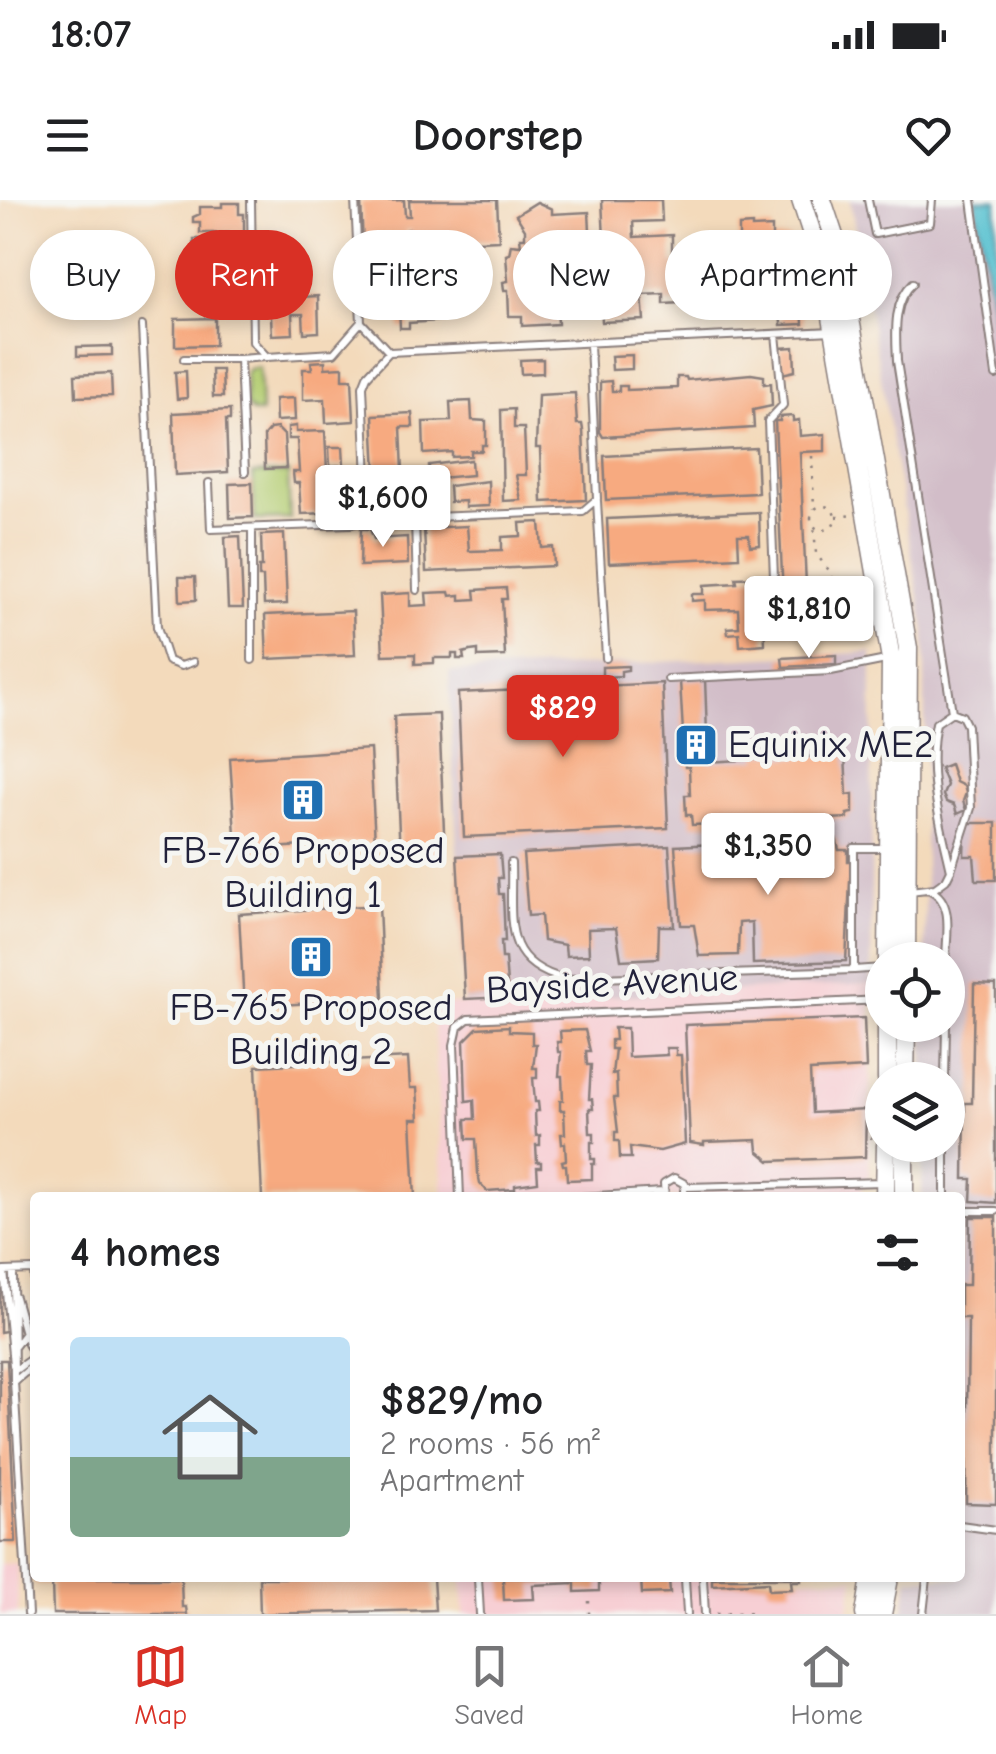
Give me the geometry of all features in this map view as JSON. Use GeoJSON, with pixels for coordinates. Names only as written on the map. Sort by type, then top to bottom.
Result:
{"type":"FeatureCollection","features":[{"type":"Feature","properties":{"kind":"main road"},"geometry":{"type":"LineString","coordinates":[[801,200],[843,330]]}},
{"type":"Feature","properties":{"kind":"main road"},"geometry":{"type":"LineString","coordinates":[[822,200],[834,236],[866,505],[891,659],[890,848],[904,942]]}},
{"type":"Feature","properties":{"kind":"main road"},"geometry":{"type":"LineString","coordinates":[[866,505],[908,648],[898,891],[886,942]]}},
{"type":"Feature","properties":{"kind":"main road"},"geometry":{"type":"LineString","coordinates":[[885,1162],[895,1190]]}},
{"type":"Feature","properties":{"kind":"main road"},"geometry":{"type":"LineString","coordinates":[[895,1190],[901,1162]]}},
{"type":"Feature","properties":{"kind":"main road"},"geometry":{"type":"LineString","coordinates":[[865,1614],[870,1582]]}},
{"type":"Feature","properties":{"kind":"main road"},"geometry":{"type":"LineString","coordinates":[[882,1614],[888,1582]]}},
{"type":"Feature","properties":{"kind":"lane"},"geometry":{"type":"LineString","coordinates":[[251,200],[253,342],[267,358]]}},
{"type":"Feature","properties":{"kind":"lane"},"geometry":{"type":"LineString","coordinates":[[355,200],[361,322],[389,352]]}},
{"type":"Feature","properties":{"kind":"lane"},"geometry":{"type":"LineString","coordinates":[[868,200],[875,234],[930,223],[932,200]]}},
{"type":"Feature","properties":{"kind":"lane"},"geometry":{"type":"LineString","coordinates":[[972,200],[996,375]]}},
{"type":"Feature","properties":{"kind":"lane"},"geometry":{"type":"LineString","coordinates":[[913,283],[905,291],[899,309],[897,361],[952,712]]}},
{"type":"Feature","properties":{"kind":"lane"},"geometry":{"type":"LineString","coordinates":[[184,359],[334,353],[361,322]]}},
{"type":"Feature","properties":{"kind":"lane"},"geometry":{"type":"LineString","coordinates":[[142,326],[158,627],[168,661],[181,666],[192,662]]}},
{"type":"Feature","properties":{"kind":"lane"},"geometry":{"type":"LineString","coordinates":[[382,519],[368,504],[363,386],[366,376],[389,352],[843,330]]}},
{"type":"Feature","properties":{"kind":"lane"},"geometry":{"type":"LineString","coordinates":[[776,334],[783,406],[768,421],[776,630]]}},
{"type":"Feature","properties":{"kind":"lane"},"geometry":{"type":"LineString","coordinates":[[590,344],[606,658]]}},
{"type":"Feature","properties":{"kind":"lane"},"geometry":{"type":"LineString","coordinates":[[240,359],[245,472]]}},
{"type":"Feature","properties":{"kind":"lane"},"geometry":{"type":"LineString","coordinates":[[208,483],[211,528],[584,510],[597,499]]}},
{"type":"Feature","properties":{"kind":"lane"},"geometry":{"type":"LineString","coordinates":[[415,518],[417,590]]}},
{"type":"Feature","properties":{"kind":"lane"},"geometry":{"type":"LineString","coordinates":[[252,528],[252,660]]}},
{"type":"Feature","properties":{"kind":"lane"},"geometry":{"type":"LineString","coordinates":[[668,678],[831,671],[891,659]]}},
{"type":"Feature","properties":{"kind":"lane"},"geometry":{"type":"LineString","coordinates":[[928,890],[943,883],[951,870],[971,808],[967,726],[962,716],[952,712]]}},
{"type":"Feature","properties":{"kind":"lane"},"geometry":{"type":"LineString","coordinates":[[951,870],[935,797],[934,745],[936,723],[952,712]]}},
{"type":"Feature","properties":{"kind":"lane"},"geometry":{"type":"LineString","coordinates":[[854,970],[854,848],[890,848]]}},
{"type":"Feature","properties":{"kind":"lane"},"geometry":{"type":"LineString","coordinates":[[510,863],[514,943],[530,964],[548,974],[565,979],[865,968]]}},
{"type":"Feature","properties":{"kind":"lane"},"geometry":{"type":"LineString","coordinates":[[898,891],[928,890],[939,894],[946,906],[946,942]]}},
{"type":"Feature","properties":{"kind":"lane","name":"Bayside Avenue"},"geometry":{"type":"LineString","coordinates":[[460,1192],[454,1046],[458,1027],[468,1019],[865,1001]]}},
{"type":"Feature","properties":{"kind":"lane"},"geometry":{"type":"LineString","coordinates":[[944,1192],[945,1162]]}},
{"type":"Feature","properties":{"kind":"lane"},"geometry":{"type":"LineString","coordinates":[[664,1192],[664,1184],[670,1178],[678,1178],[685,1192]]}},
{"type":"Feature","properties":{"kind":"lane"},"geometry":{"type":"LineString","coordinates":[[778,1185],[778,1192]]}},
{"type":"Feature","properties":{"kind":"lane"},"geometry":{"type":"LineString","coordinates":[[686,1188],[778,1185],[895,1190]]}},
{"type":"Feature","properties":{"kind":"lane"},"geometry":{"type":"LineString","coordinates":[[965,1210],[996,1211]]}},
{"type":"Feature","properties":{"kind":"lane"},"geometry":{"type":"LineString","coordinates":[[13,1270],[13,1373]]}},
{"type":"Feature","properties":{"kind":"lane"},"geometry":{"type":"LineString","coordinates":[[28,1614],[4,1271],[30,1270]]}},
{"type":"Feature","properties":{"kind":"lane"},"geometry":{"type":"LineString","coordinates":[[14,1296],[30,1345]]}},
{"type":"Feature","properties":{"kind":"lane"},"geometry":{"type":"LineString","coordinates":[[15,1346],[30,1327]]}},
{"type":"Feature","properties":{"kind":"lane"},"geometry":{"type":"LineString","coordinates":[[13,1373],[30,1360]]}},
{"type":"Feature","properties":{"kind":"lane"},"geometry":{"type":"LineString","coordinates":[[13,1373],[30,1366]]}},
{"type":"Feature","properties":{"kind":"lane"},"geometry":{"type":"LineString","coordinates":[[965,1526],[996,1530]]}},
{"type":"Feature","properties":{"kind":"lane"},"geometry":{"type":"LineString","coordinates":[[478,1582],[480,1614]]}},
{"type":"Feature","properties":{"kind":"lane"},"geometry":{"type":"LineString","coordinates":[[685,1582],[687,1614]]}},
{"type":"Feature","properties":{"kind":"lane"},"geometry":{"type":"LineString","coordinates":[[704,1582],[708,1614]]}},
{"type":"Feature","properties":{"kind":"lane"},"geometry":{"type":"LineString","coordinates":[[923,1614],[929,1582]]}},
{"type":"Feature","properties":{"kind":"path"},"geometry":{"type":"LineString","coordinates":[[810,633],[819,622],[835,621],[832,574],[816,554],[812,456]]}},
{"type":"Feature","properties":{"kind":"path"},"geometry":{"type":"LineString","coordinates":[[814,525],[827,528],[835,517],[866,505]]}},
{"type":"Feature","properties":{"kind":"path"},"geometry":{"type":"LineString","coordinates":[[814,510],[824,506],[835,517]]}},
{"type":"Feature","properties":{"kind":"path"},"geometry":{"type":"LineString","coordinates":[[589,1601],[590,1614]]}},
{"type":"Feature","properties":{"kind":"path"},"geometry":{"type":"LineString","coordinates":[[708,1614],[754,1612]]}},
{"type":"Feature","properties":{"kind":"shaded area"},"geometry":{"type":"Polygon","coordinates":[[[850,200],[975,200],[996,332],[996,1614],[903,1614],[908,1582],[965,1582],[965,1192],[922,1192],[923,1162],[965,1162],[965,1062],[924,1062],[924,1042],[965,1042],[965,942],[925,942],[925,631],[871,320],[892,320],[892,230],[855,230],[850,200]]]}},
{"type":"Feature","properties":{"kind":"shaded area"},"geometry":{"type":"Polygon","coordinates":[[[872,652],[871,942],[865,942],[865,984],[464,1003],[449,672],[872,652]]]}},
{"type":"Feature","properties":{"kind":"shaded area"},"geometry":{"type":"Polygon","coordinates":[[[865,984],[865,1042],[870,1042],[870,1062],[865,1062],[865,1162],[869,1162],[869,1174],[862,1192],[443,1192],[433,1005],[865,984]]]}},
{"type":"Feature","properties":{"kind":"shaded area"},"geometry":{"type":"Polygon","coordinates":[[[17,1563],[18,1614],[0,1614],[0,1564],[17,1563]]]}},
{"type":"Feature","properties":{"kind":"shaded area"},"geometry":{"type":"Polygon","coordinates":[[[462,1582],[853,1582],[848,1614],[464,1614],[462,1582]]]}},
{"type":"Feature","properties":{"kind":"green space"},"geometry":{"type":"Polygon","coordinates":[[[259,367],[261,413],[253,413],[246,406],[245,374],[259,367]]]}},
{"type":"Feature","properties":{"kind":"green space"},"geometry":{"type":"Polygon","coordinates":[[[288,473],[290,519],[255,520],[253,474],[288,473]]]}},
{"type":"Feature","properties":{"kind":"water"},"geometry":{"type":"Polygon","coordinates":[[[975,200],[996,200],[996,332],[975,200]]]}},
{"type":"Feature","properties":{"kind":"building"},"geometry":{"type":"Polygon","coordinates":[[[404,200],[405,216],[410,216],[409,200],[497,200],[499,240],[493,240],[493,230],[362,230],[361,202],[404,200]]]}},
{"type":"Feature","properties":{"kind":"building"},"geometry":{"type":"Polygon","coordinates":[[[602,200],[661,200],[662,221],[633,222],[634,230],[604,230],[602,200]]]}},
{"type":"Feature","properties":{"kind":"building"},"geometry":{"type":"Polygon","coordinates":[[[537,202],[552,209],[552,214],[589,212],[590,230],[525,230],[516,215],[537,202]]]}},
{"type":"Feature","properties":{"kind":"building"},"geometry":{"type":"Polygon","coordinates":[[[222,203],[239,203],[244,230],[200,230],[200,222],[193,222],[200,207],[222,207],[222,203]]]}},
{"type":"Feature","properties":{"kind":"building"},"geometry":{"type":"Polygon","coordinates":[[[739,226],[772,227],[772,230],[739,230],[739,226]]]}},
{"type":"Feature","properties":{"kind":"building"},"geometry":{"type":"Polygon","coordinates":[[[665,235],[664,304],[664,294],[645,295],[645,236],[665,235]]]}},
{"type":"Feature","properties":{"kind":"building"},"geometry":{"type":"Polygon","coordinates":[[[511,244],[513,316],[509,316],[508,290],[504,290],[503,282],[508,281],[506,255],[511,244]]]}},
{"type":"Feature","properties":{"kind":"building"},"geometry":{"type":"Polygon","coordinates":[[[313,296],[318,296],[319,332],[304,333],[303,320],[313,320],[313,296]]]}},
{"type":"Feature","properties":{"kind":"building"},"geometry":{"type":"Polygon","coordinates":[[[175,320],[215,320],[215,345],[175,346],[175,320]]]}},
{"type":"Feature","properties":{"kind":"building"},"geometry":{"type":"Polygon","coordinates":[[[271,320],[292,320],[293,334],[272,335],[271,320]]]}},
{"type":"Feature","properties":{"kind":"building"},"geometry":{"type":"Polygon","coordinates":[[[400,320],[452,320],[409,323],[409,328],[400,328],[400,320]]]}},
{"type":"Feature","properties":{"kind":"building"},"geometry":{"type":"Polygon","coordinates":[[[522,320],[558,320],[558,324],[522,326],[522,320]]]}},
{"type":"Feature","properties":{"kind":"building"},"geometry":{"type":"Polygon","coordinates":[[[781,320],[803,320],[803,324],[781,325],[781,320]]]}},
{"type":"Feature","properties":{"kind":"building"},"geometry":{"type":"Polygon","coordinates":[[[112,346],[112,355],[77,356],[77,347],[112,346]]]}},
{"type":"Feature","properties":{"kind":"building"},"geometry":{"type":"Polygon","coordinates":[[[794,347],[795,371],[782,374],[780,348],[794,347]]]}},
{"type":"Feature","properties":{"kind":"building"},"geometry":{"type":"Polygon","coordinates":[[[632,355],[632,369],[612,370],[611,356],[632,355]]]}},
{"type":"Feature","properties":{"kind":"building"},"geometry":{"type":"Polygon","coordinates":[[[543,359],[543,373],[521,374],[520,360],[543,359]]]}},
{"type":"Feature","properties":{"kind":"building"},"geometry":{"type":"Polygon","coordinates":[[[325,361],[325,368],[343,367],[343,379],[352,379],[354,421],[326,423],[325,399],[303,400],[303,369],[312,369],[311,362],[325,361]]]}},
{"type":"Feature","properties":{"kind":"building"},"geometry":{"type":"Polygon","coordinates":[[[212,370],[222,370],[223,397],[213,397],[212,370]]]}},
{"type":"Feature","properties":{"kind":"building"},"geometry":{"type":"Polygon","coordinates":[[[186,371],[187,398],[177,399],[175,372],[186,371]]]}},
{"type":"Feature","properties":{"kind":"building"},"geometry":{"type":"Polygon","coordinates":[[[111,373],[112,396],[76,397],[75,375],[111,373]]]}},
{"type":"Feature","properties":{"kind":"building"},"geometry":{"type":"Polygon","coordinates":[[[764,376],[764,384],[771,383],[772,406],[753,410],[754,428],[603,437],[600,432],[600,382],[611,381],[612,391],[619,391],[619,386],[627,386],[627,390],[677,388],[677,377],[687,380],[764,376]]]}},
{"type":"Feature","properties":{"kind":"building"},"geometry":{"type":"Polygon","coordinates":[[[575,393],[577,424],[582,424],[583,430],[586,500],[542,502],[540,448],[536,448],[538,395],[575,393]]]}},
{"type":"Feature","properties":{"kind":"building"},"geometry":{"type":"Polygon","coordinates":[[[294,398],[295,420],[276,421],[275,399],[294,398]]]}},
{"type":"Feature","properties":{"kind":"building"},"geometry":{"type":"Polygon","coordinates":[[[471,401],[472,420],[486,421],[486,445],[482,445],[482,451],[452,457],[452,452],[424,454],[423,422],[451,421],[450,402],[471,401]]]}},
{"type":"Feature","properties":{"kind":"building"},"geometry":{"type":"Polygon","coordinates":[[[514,409],[514,428],[524,428],[526,475],[516,475],[521,500],[503,501],[501,410],[514,409]]]}},
{"type":"Feature","properties":{"kind":"building"},"geometry":{"type":"Polygon","coordinates":[[[230,410],[230,420],[226,420],[228,472],[175,475],[173,413],[230,410]]]}},
{"type":"Feature","properties":{"kind":"building"},"geometry":{"type":"Polygon","coordinates":[[[412,413],[413,427],[401,427],[403,471],[376,472],[373,415],[412,413]]]}},
{"type":"Feature","properties":{"kind":"building"},"geometry":{"type":"Polygon","coordinates":[[[793,416],[793,421],[799,420],[800,436],[825,434],[825,451],[800,452],[806,585],[812,585],[813,602],[807,602],[808,618],[784,619],[775,421],[793,416]]]}},
{"type":"Feature","properties":{"kind":"building"},"geometry":{"type":"Polygon","coordinates":[[[296,426],[296,432],[325,431],[329,513],[301,514],[299,483],[294,483],[293,472],[299,472],[297,439],[288,439],[288,427],[296,426]]]}},
{"type":"Feature","properties":{"kind":"building"},"geometry":{"type":"Polygon","coordinates":[[[277,428],[284,435],[286,468],[265,469],[264,436],[277,428]]]}},
{"type":"Feature","properties":{"kind":"building"},"geometry":{"type":"Polygon","coordinates":[[[329,447],[343,447],[344,465],[330,466],[329,447]]]}},
{"type":"Feature","properties":{"kind":"building"},"geometry":{"type":"Polygon","coordinates":[[[756,448],[758,493],[606,500],[604,456],[756,448]]]}},
{"type":"Feature","properties":{"kind":"building"},"geometry":{"type":"Polygon","coordinates":[[[471,460],[472,475],[440,478],[440,472],[429,473],[429,465],[471,460]]]}},
{"type":"Feature","properties":{"kind":"building"},"geometry":{"type":"Polygon","coordinates":[[[334,479],[357,479],[358,508],[336,509],[334,479]]]}},
{"type":"Feature","properties":{"kind":"building"},"geometry":{"type":"Polygon","coordinates":[[[411,481],[412,509],[382,511],[381,497],[374,498],[374,483],[411,481]]]}},
{"type":"Feature","properties":{"kind":"building"},"geometry":{"type":"Polygon","coordinates":[[[488,481],[489,506],[465,507],[465,501],[450,502],[449,486],[488,481]]]}},
{"type":"Feature","properties":{"kind":"building"},"geometry":{"type":"Polygon","coordinates":[[[252,483],[253,517],[230,518],[229,484],[252,483]]]}},
{"type":"Feature","properties":{"kind":"building"},"geometry":{"type":"Polygon","coordinates":[[[759,512],[760,545],[750,546],[749,535],[738,535],[739,557],[609,563],[607,519],[759,512]]]}},
{"type":"Feature","properties":{"kind":"building"},"geometry":{"type":"Polygon","coordinates":[[[540,522],[542,548],[553,547],[554,566],[426,572],[424,528],[467,526],[469,551],[502,550],[502,537],[521,536],[520,523],[540,522]]]}},
{"type":"Feature","properties":{"kind":"building"},"geometry":{"type":"Polygon","coordinates":[[[361,529],[370,529],[374,539],[407,537],[408,564],[360,566],[361,529]]]}},
{"type":"Feature","properties":{"kind":"building"},"geometry":{"type":"Polygon","coordinates":[[[284,534],[287,604],[264,605],[263,577],[259,577],[261,535],[284,534]]]}},
{"type":"Feature","properties":{"kind":"building"},"geometry":{"type":"Polygon","coordinates":[[[240,536],[243,608],[228,608],[225,537],[240,536]]]}},
{"type":"Feature","properties":{"kind":"building"},"geometry":{"type":"Polygon","coordinates":[[[179,577],[195,577],[196,600],[180,601],[179,577]]]}},
{"type":"Feature","properties":{"kind":"building"},"geometry":{"type":"Polygon","coordinates":[[[762,577],[765,644],[740,646],[739,633],[728,634],[727,628],[739,627],[738,609],[705,610],[705,600],[692,601],[692,594],[704,594],[704,585],[762,577]]]}},
{"type":"Feature","properties":{"kind":"building"},"geometry":{"type":"Polygon","coordinates":[[[506,588],[507,599],[502,599],[505,656],[478,657],[478,650],[463,653],[464,659],[452,654],[452,658],[434,658],[434,663],[415,664],[415,654],[383,655],[380,595],[410,593],[410,606],[427,605],[426,593],[449,592],[450,596],[460,595],[460,600],[476,599],[475,590],[506,588]]]}},
{"type":"Feature","properties":{"kind":"building"},"geometry":{"type":"Polygon","coordinates":[[[353,611],[355,655],[267,659],[265,615],[353,611]]]}},
{"type":"Feature","properties":{"kind":"building"},"geometry":{"type":"Polygon","coordinates":[[[836,655],[836,664],[783,667],[782,658],[836,655]]]}},
{"type":"Feature","properties":{"kind":"building"},"geometry":{"type":"Polygon","coordinates":[[[628,666],[621,676],[602,677],[602,667],[628,666]]]}},
{"type":"Feature","properties":{"kind":"building","name":"Equinix ME2"},"geometry":{"type":"Polygon","coordinates":[[[705,679],[708,762],[758,759],[757,754],[776,754],[777,758],[845,755],[847,795],[853,794],[853,813],[847,814],[848,818],[692,825],[691,815],[686,815],[689,767],[685,767],[680,681],[705,679]]]}},
{"type":"Feature","properties":{"kind":"building"},"geometry":{"type":"Polygon","coordinates":[[[662,683],[668,828],[464,837],[458,693],[662,683]]]}},
{"type":"Feature","properties":{"kind":"building"},"geometry":{"type":"Polygon","coordinates":[[[439,714],[445,855],[400,856],[394,716],[439,714]]]}},
{"type":"Feature","properties":{"kind":"building","name":"FB-766 Proposed Building 1"},"geometry":{"type":"Polygon","coordinates":[[[370,749],[375,842],[236,850],[230,758],[370,749]]]}},
{"type":"Feature","properties":{"kind":"building"},"geometry":{"type":"Polygon","coordinates":[[[950,764],[956,782],[964,786],[966,793],[966,810],[957,814],[943,795],[947,785],[940,768],[950,764]]]}},
{"type":"Feature","properties":{"kind":"building"},"geometry":{"type":"Polygon","coordinates":[[[965,823],[996,823],[996,880],[976,880],[974,856],[964,856],[965,823]]]}},
{"type":"Feature","properties":{"kind":"building"},"geometry":{"type":"Polygon","coordinates":[[[836,838],[839,850],[848,850],[851,861],[846,961],[753,964],[752,922],[739,923],[738,955],[699,956],[694,925],[681,925],[675,846],[836,838]]]}},
{"type":"Feature","properties":{"kind":"building"},"geometry":{"type":"Polygon","coordinates":[[[669,846],[674,926],[659,926],[658,958],[621,960],[616,928],[588,929],[589,955],[566,956],[565,945],[543,941],[541,915],[528,916],[523,854],[669,846]]]}},
{"type":"Feature","properties":{"kind":"building"},"geometry":{"type":"Polygon","coordinates":[[[500,854],[502,878],[498,878],[499,894],[503,894],[505,941],[501,941],[508,997],[465,999],[457,856],[500,854]]]}},
{"type":"Feature","properties":{"kind":"building","name":"FB-765 Proposed Building 2"},"geometry":{"type":"Polygon","coordinates":[[[379,905],[383,999],[244,1007],[239,914],[379,905]]]}},
{"type":"Feature","properties":{"kind":"building"},"geometry":{"type":"Polygon","coordinates":[[[974,984],[996,985],[996,1203],[971,1201],[972,1179],[964,1179],[965,1103],[972,1103],[974,984]]]}},
{"type":"Feature","properties":{"kind":"building"},"geometry":{"type":"Polygon","coordinates":[[[864,1018],[865,1068],[810,1071],[812,1113],[865,1110],[865,1157],[770,1161],[758,1151],[757,1140],[690,1143],[685,1025],[864,1018]]]}},
{"type":"Feature","properties":{"kind":"building"},"geometry":{"type":"Polygon","coordinates":[[[509,1026],[509,1031],[532,1032],[532,1044],[536,1044],[533,1068],[537,1068],[537,1078],[533,1078],[539,1111],[535,1111],[536,1136],[540,1135],[537,1162],[541,1162],[541,1167],[537,1167],[538,1182],[487,1191],[480,1183],[476,1139],[467,1139],[466,1119],[475,1119],[474,1100],[466,1101],[464,1041],[477,1028],[509,1026]]]}},
{"type":"Feature","properties":{"kind":"building"},"geometry":{"type":"Polygon","coordinates":[[[614,1028],[627,1028],[628,1057],[667,1055],[666,1048],[676,1048],[676,1055],[681,1055],[685,1144],[660,1151],[630,1147],[631,1158],[620,1158],[619,1141],[615,1141],[615,1049],[611,1049],[614,1028]]]}},
{"type":"Feature","properties":{"kind":"building"},"geometry":{"type":"Polygon","coordinates":[[[585,1030],[590,1051],[586,1051],[587,1065],[591,1065],[591,1159],[595,1159],[595,1164],[592,1179],[567,1180],[562,1161],[566,1160],[561,1134],[565,1134],[564,1110],[560,1110],[561,1052],[557,1042],[561,1042],[560,1031],[585,1030]]]}},
{"type":"Feature","properties":{"kind":"building"},"geometry":{"type":"Polygon","coordinates":[[[408,1058],[410,1088],[417,1088],[419,1119],[411,1119],[415,1192],[262,1192],[256,1066],[408,1058]]]}},
{"type":"Feature","properties":{"kind":"building"},"geometry":{"type":"Polygon","coordinates":[[[970,1217],[996,1217],[996,1504],[966,1503],[965,1285],[969,1285],[970,1217]]]}},
{"type":"Feature","properties":{"kind":"building"},"geometry":{"type":"Polygon","coordinates":[[[0,1289],[4,1289],[6,1331],[0,1332],[0,1289]]]}},
{"type":"Feature","properties":{"kind":"building"},"geometry":{"type":"Polygon","coordinates":[[[0,1360],[7,1360],[16,1542],[0,1542],[0,1360]]]}},
{"type":"Feature","properties":{"kind":"building"},"geometry":{"type":"Polygon","coordinates":[[[34,1582],[181,1582],[182,1607],[186,1607],[187,1614],[53,1614],[52,1583],[34,1582]]]}},
{"type":"Feature","properties":{"kind":"building"},"geometry":{"type":"Polygon","coordinates":[[[259,1582],[433,1582],[435,1610],[260,1614],[259,1582]]]}},
{"type":"Feature","properties":{"kind":"building"},"geometry":{"type":"Polygon","coordinates":[[[503,1582],[599,1582],[599,1591],[575,1592],[575,1583],[533,1585],[534,1599],[504,1600],[503,1582]]]}},
{"type":"Feature","properties":{"kind":"building"},"geometry":{"type":"Polygon","coordinates":[[[641,1582],[669,1582],[670,1593],[642,1594],[641,1582]]]}},
{"type":"Feature","properties":{"kind":"building"},"geometry":{"type":"Polygon","coordinates":[[[712,1582],[768,1582],[712,1585],[712,1582]]]}},
{"type":"Feature","properties":{"kind":"building"},"geometry":{"type":"Polygon","coordinates":[[[768,1582],[791,1582],[792,1589],[769,1590],[768,1582]]]}},
{"type":"Feature","properties":{"kind":"place","name":"Equinix ME2"},"geometry":{"type":"Point","coordinates":[696,745]}},
{"type":"Feature","properties":{"kind":"place","name":"FB-766 Proposed Building 1"},"geometry":{"type":"Point","coordinates":[303,800]}},
{"type":"Feature","properties":{"kind":"place","name":"FB-765 Proposed Building 2"},"geometry":{"type":"Point","coordinates":[311,957]}}]}
